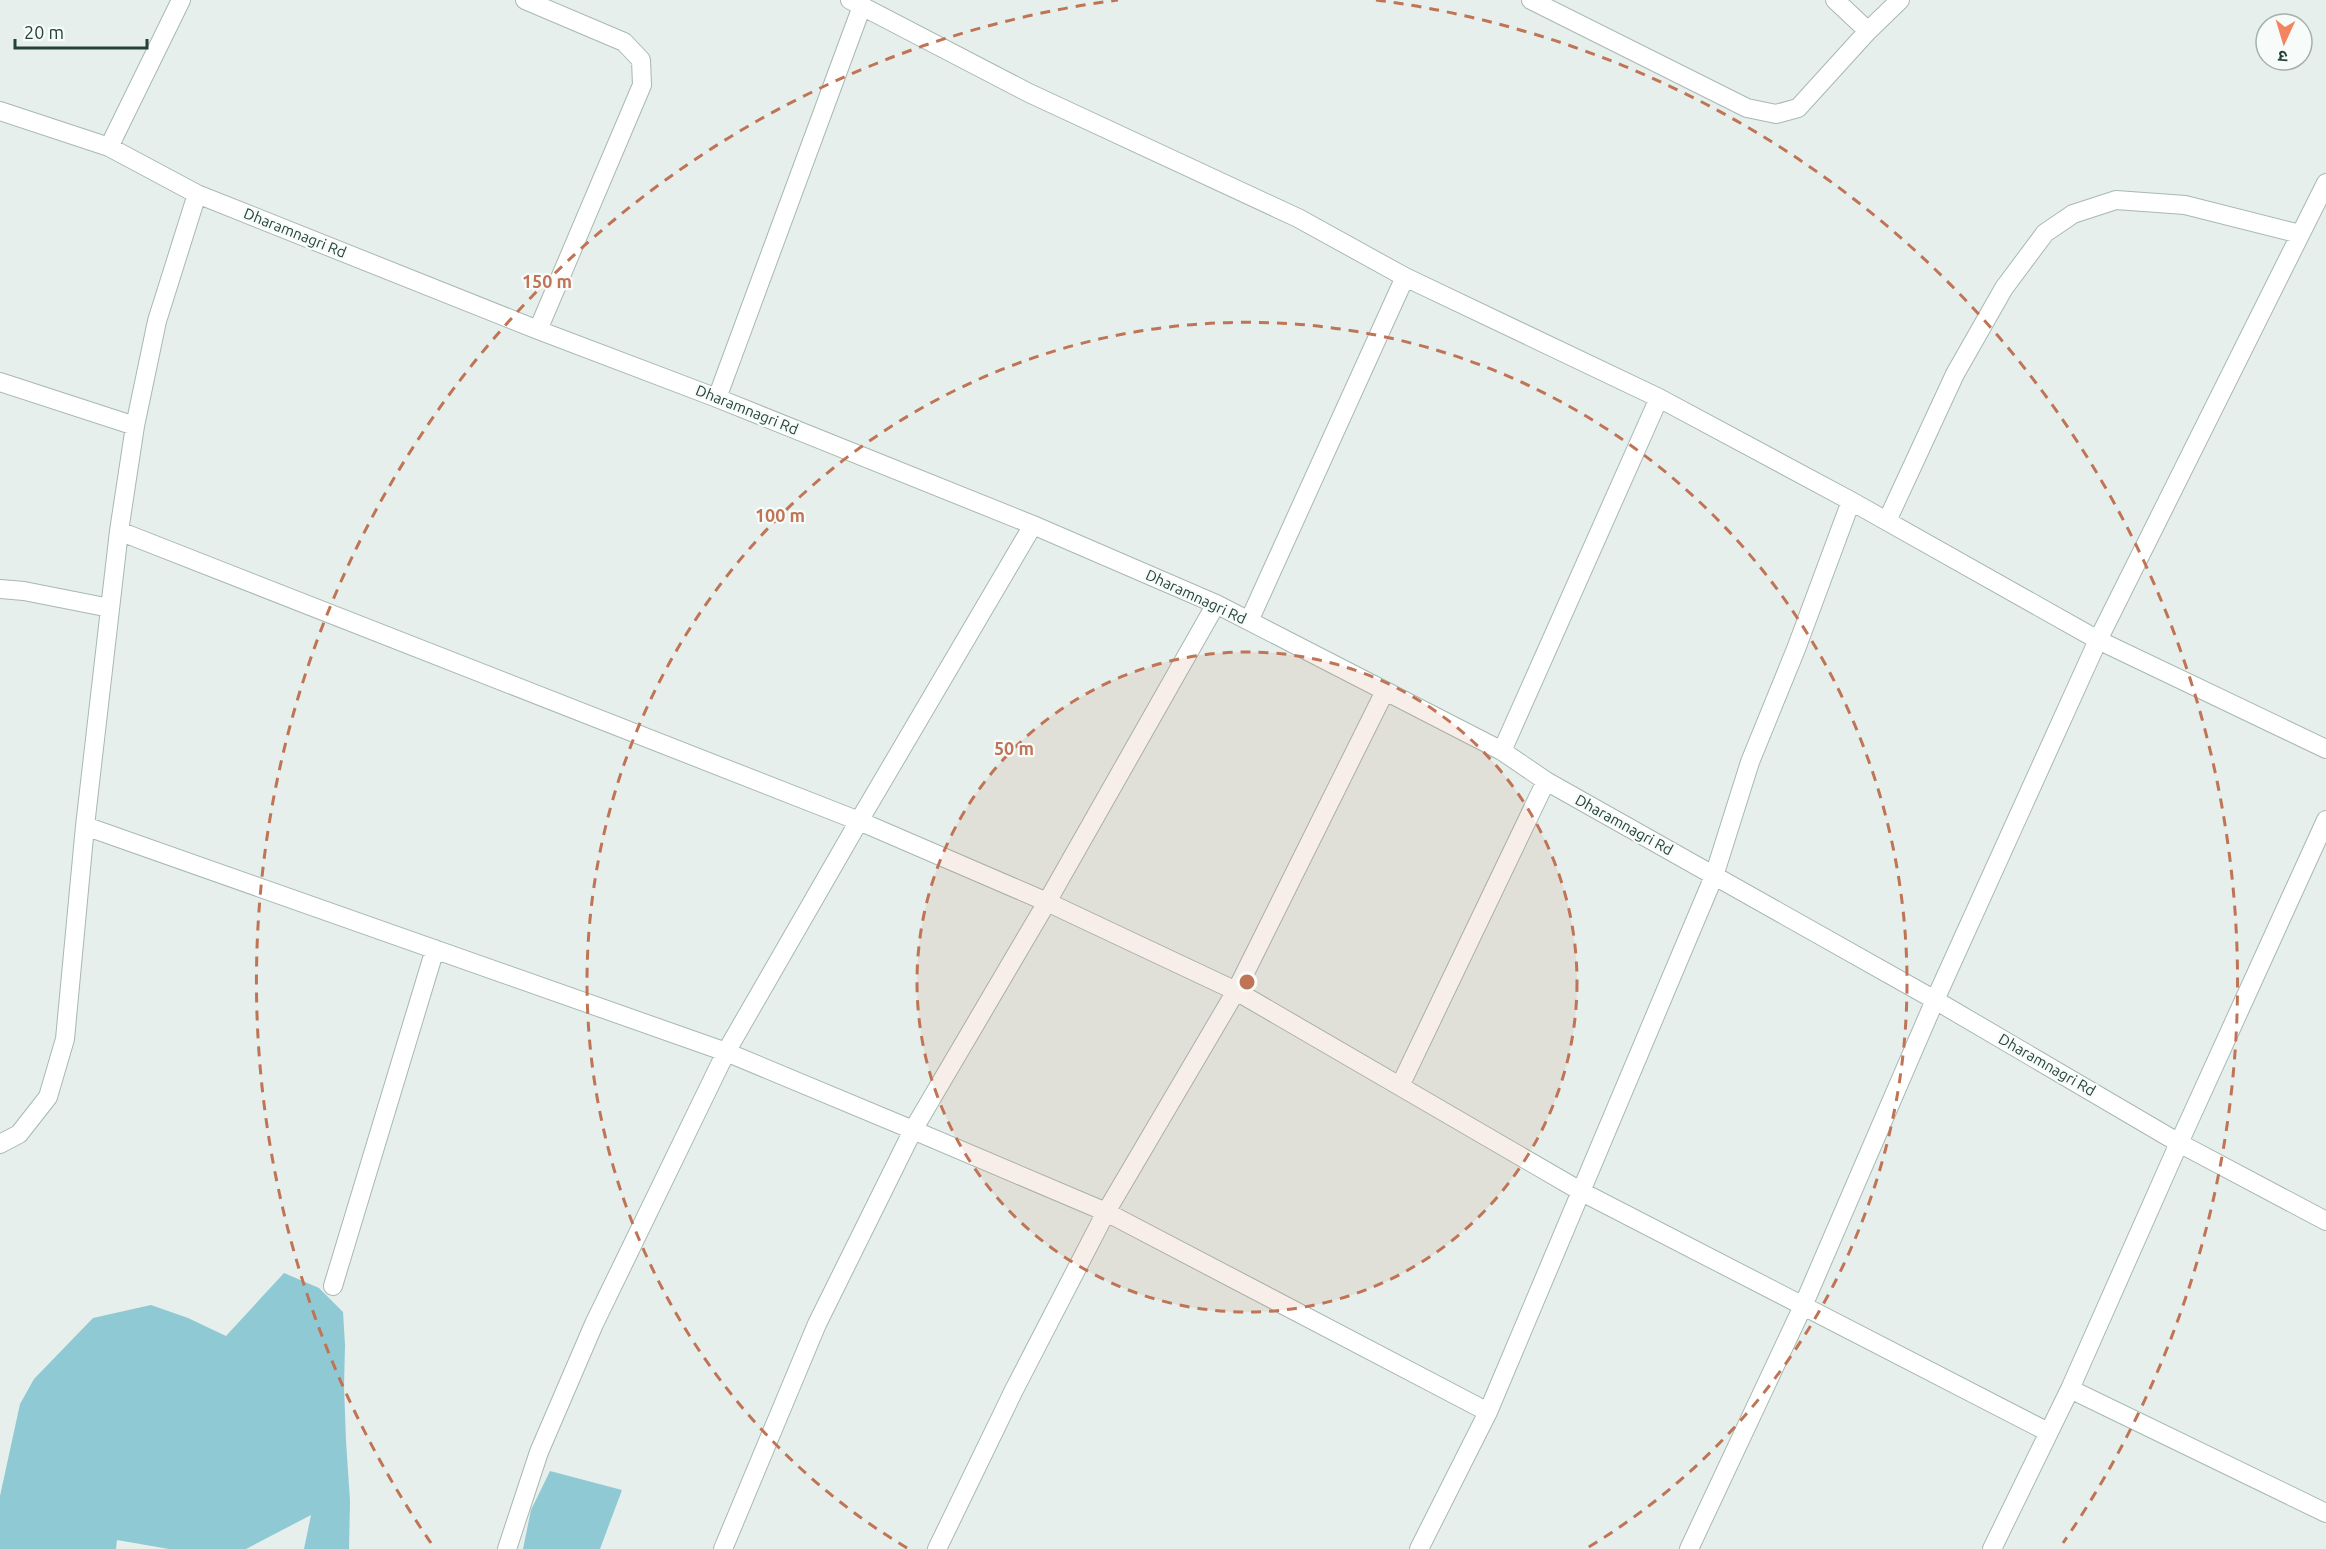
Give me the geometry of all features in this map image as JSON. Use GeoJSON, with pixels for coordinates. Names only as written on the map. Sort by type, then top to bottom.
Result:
{"type":"FeatureCollection","features":[{"type":"Feature","properties":{"kind":"street"},"geometry":{"type":"LineString","coordinates":[[109,147],[182,0]]}},
{"type":"Feature","properties":{"kind":"street"},"geometry":{"type":"LineString","coordinates":[[525,0],[624,42],[641,60],[642,85],[538,330]]}},
{"type":"Feature","properties":{"kind":"street"},"geometry":{"type":"LineString","coordinates":[[1531,0],[1747,108],[1776,114],[1798,108],[1868,31],[1900,0]]}},
{"type":"Feature","properties":{"kind":"street"},"geometry":{"type":"LineString","coordinates":[[1835,0],[1868,31]]}},
{"type":"Feature","properties":{"kind":"street"},"geometry":{"type":"LineString","coordinates":[[717,398],[856,3],[1029,93],[1298,218],[1405,277],[1659,399],[1851,501],[2098,640],[2326,749]]}},
{"type":"Feature","properties":{"kind":"street","name":"Dharamnagri Rd"},"geometry":{"type":"LineString","coordinates":[[0,111],[109,147],[197,194],[1033,525],[1216,604],[1502,751],[1546,781],[1935,1000],[2179,1143],[2323,1213]]}},
{"type":"Feature","properties":{"kind":"street"},"geometry":{"type":"LineString","coordinates":[[1689,1549],[1803,1306],[1935,1000],[2098,640],[2326,183]]}},
{"type":"Feature","properties":{"kind":"street"},"geometry":{"type":"LineString","coordinates":[[0,1144],[19,1134],[48,1097],[65,1038],[85,826],[119,531],[135,426],[157,321],[197,194]]}},
{"type":"Feature","properties":{"kind":"street"},"geometry":{"type":"LineString","coordinates":[[1887,522],[1955,374],[2004,288],[2045,233],[2073,214],[2116,200],[2185,205],[2300,234]]}},
{"type":"Feature","properties":{"kind":"street"},"geometry":{"type":"LineString","coordinates":[[1249,621],[1405,277]]}},
{"type":"Feature","properties":{"kind":"street"},"geometry":{"type":"LineString","coordinates":[[0,382],[135,426]]}},
{"type":"Feature","properties":{"kind":"street"},"geometry":{"type":"LineString","coordinates":[[1502,751],[1659,399]]}},
{"type":"Feature","properties":{"kind":"street"},"geometry":{"type":"LineString","coordinates":[[1419,1549],[1488,1412],[1714,876],[1750,762],[1796,649],[1851,501]]}},
{"type":"Feature","properties":{"kind":"street"},"geometry":{"type":"LineString","coordinates":[[507,1549],[539,1452],[594,1324],[726,1052],[859,820],[1033,525]]}},
{"type":"Feature","properties":{"kind":"street"},"geometry":{"type":"LineString","coordinates":[[119,531],[859,820],[1047,902],[1236,991],[1582,1191],[2048,1432]]}},
{"type":"Feature","properties":{"kind":"street"},"geometry":{"type":"LineString","coordinates":[[0,589],[24,591],[110,608]]}},
{"type":"Feature","properties":{"kind":"street"},"geometry":{"type":"LineString","coordinates":[[723,1549],[817,1324],[913,1130],[1047,902],[1216,604]]}},
{"type":"Feature","properties":{"kind":"street"},"geometry":{"type":"LineString","coordinates":[[937,1549],[1014,1390],[1106,1212],[1236,991],[1385,691]]}},
{"type":"Feature","properties":{"kind":"street"},"geometry":{"type":"LineString","coordinates":[[1400,1086],[1546,781]]}},
{"type":"Feature","properties":{"kind":"street"},"geometry":{"type":"LineString","coordinates":[[1992,1549],[2070,1389],[2326,820]]}},
{"type":"Feature","properties":{"kind":"street"},"geometry":{"type":"LineString","coordinates":[[85,826],[726,1052],[913,1130],[1106,1212],[1488,1412]]}},
{"type":"Feature","properties":{"kind":"street"},"geometry":{"type":"LineString","coordinates":[[333,1286],[435,949]]}},
{"type":"Feature","properties":{"kind":"street"},"geometry":{"type":"LineString","coordinates":[[2070,1389],[2326,1513]]}},
{"type":"Feature","properties":{"kind":"water"},"geometry":{"type":"Polygon","coordinates":[[[284,1273],[319,1288],[343,1312],[350,1501],[349,1549],[304,1549],[311,1515],[246,1549],[169,1549],[117,1540],[116,1549],[0,1549],[0,1496],[20,1404],[34,1379],[93,1318],[151,1305],[188,1318],[226,1336],[284,1273]]]}},
{"type":"Feature","properties":{"kind":"water"},"geometry":{"type":"Polygon","coordinates":[[[550,1471],[622,1490],[600,1549],[523,1549],[531,1510],[550,1471]]]}}]}
